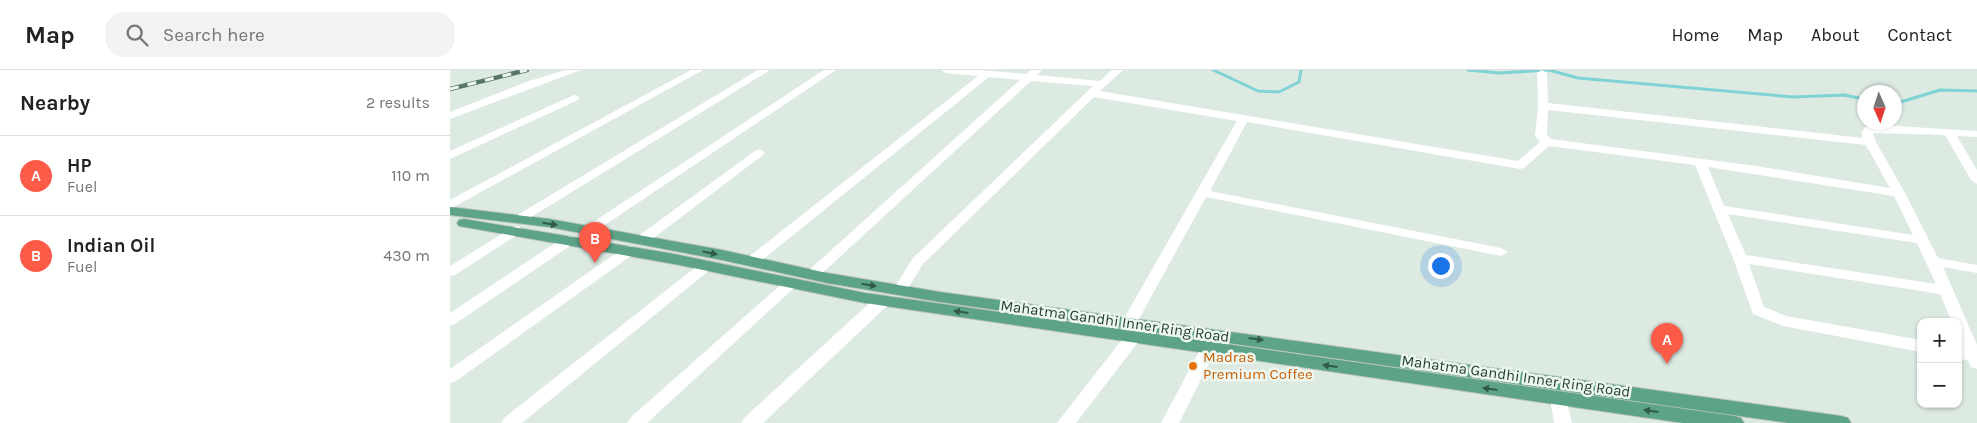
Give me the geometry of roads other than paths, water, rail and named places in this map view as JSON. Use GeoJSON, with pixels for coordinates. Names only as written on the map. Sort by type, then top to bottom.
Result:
{"type":"FeatureCollection","features":[{"type":"Feature","properties":{"kind":"main road","name":"Mahatma Gandhi Inner Ring Road"},"geometry":{"type":"LineString","coordinates":[[450,211],[517,225],[570,240],[636,245],[751,262],[812,275],[1131,329],[1209,348],[1734,423]]}},
{"type":"Feature","properties":{"kind":"main road","name":"Mahatma Gandhi Inner Ring Road"},"geometry":{"type":"LineString","coordinates":[[450,221],[588,230],[706,266],[882,301],[1131,329],[1841,423]]}},
{"type":"Feature","properties":{"kind":"street"},"geometry":{"type":"LineString","coordinates":[[450,116],[533,83],[576,70]]}},
{"type":"Feature","properties":{"kind":"street"},"geometry":{"type":"LineString","coordinates":[[450,205],[698,70]]}},
{"type":"Feature","properties":{"kind":"street"},"geometry":{"type":"LineString","coordinates":[[450,272],[517,225],[765,70]]}},
{"type":"Feature","properties":{"kind":"street"},"geometry":{"type":"LineString","coordinates":[[588,230],[831,70]]}},
{"type":"Feature","properties":{"kind":"street"},"geometry":{"type":"LineString","coordinates":[[946,70],[986,74],[1033,74],[1101,84]]}},
{"type":"Feature","properties":{"kind":"street"},"geometry":{"type":"LineString","coordinates":[[900,290],[918,261],[1101,84],[1118,70]]}},
{"type":"Feature","properties":{"kind":"street"},"geometry":{"type":"LineString","coordinates":[[751,262],[986,74]]}},
{"type":"Feature","properties":{"kind":"street"},"geometry":{"type":"LineString","coordinates":[[812,275],[1033,74]]}},
{"type":"Feature","properties":{"kind":"street"},"geometry":{"type":"LineString","coordinates":[[1542,74],[1543,106],[1540,136],[1547,142],[1899,193]]}},
{"type":"Feature","properties":{"kind":"street"},"geometry":{"type":"LineString","coordinates":[[1092,94],[1520,165],[1547,142]]}},
{"type":"Feature","properties":{"kind":"street"},"geometry":{"type":"LineString","coordinates":[[450,155],[574,98]]}},
{"type":"Feature","properties":{"kind":"street"},"geometry":{"type":"LineString","coordinates":[[1543,106],[1870,142]]}},
{"type":"Feature","properties":{"kind":"street"},"geometry":{"type":"LineString","coordinates":[[1066,423],[1131,329],[1244,118]]}},
{"type":"Feature","properties":{"kind":"street"},"geometry":{"type":"LineString","coordinates":[[1970,357],[1933,261],[1899,193],[1870,142],[1867,132],[1874,128],[1977,134]]}},
{"type":"Feature","properties":{"kind":"street"},"geometry":{"type":"LineString","coordinates":[[1949,133],[1977,180]]}},
{"type":"Feature","properties":{"kind":"street"},"geometry":{"type":"LineString","coordinates":[[450,377],[636,245],[759,152]]}},
{"type":"Feature","properties":{"kind":"street"},"geometry":{"type":"LineString","coordinates":[[1700,163],[1740,258],[1758,310],[1783,321],[1917,345]]}},
{"type":"Feature","properties":{"kind":"street"},"geometry":{"type":"LineString","coordinates":[[1203,193],[1501,252]]}},
{"type":"Feature","properties":{"kind":"street"},"geometry":{"type":"LineString","coordinates":[[1720,209],[1922,240]]}},
{"type":"Feature","properties":{"kind":"street"},"geometry":{"type":"LineString","coordinates":[[450,320],[570,240]]}},
{"type":"Feature","properties":{"kind":"street"},"geometry":{"type":"LineString","coordinates":[[1740,258],[1945,290]]}},
{"type":"Feature","properties":{"kind":"street"},"geometry":{"type":"LineString","coordinates":[[1933,261],[1977,269]]}},
{"type":"Feature","properties":{"kind":"street"},"geometry":{"type":"LineString","coordinates":[[510,423],[706,266]]}},
{"type":"Feature","properties":{"kind":"street"},"geometry":{"type":"LineString","coordinates":[[636,423],[790,284]]}},
{"type":"Feature","properties":{"kind":"street"},"geometry":{"type":"LineString","coordinates":[[751,423],[882,301]]}},
{"type":"Feature","properties":{"kind":"street"},"geometry":{"type":"LineString","coordinates":[[1170,423],[1209,348]]}},
{"type":"Feature","properties":{"kind":"street"},"geometry":{"type":"LineString","coordinates":[[1559,398],[1563,423]]}},
{"type":"Feature","properties":{"kind":"waterway"},"geometry":{"type":"LineString","coordinates":[[1213,70],[1258,91],[1279,92],[1299,82],[1301,70]]}},
{"type":"Feature","properties":{"kind":"waterway"},"geometry":{"type":"LineString","coordinates":[[1468,70],[1499,73],[1549,70],[1578,78],[1793,97],[1844,95],[1857,98]]}},
{"type":"Feature","properties":{"kind":"waterway"},"geometry":{"type":"LineString","coordinates":[[1902,102],[1940,90],[1977,91]]}},
{"type":"Feature","properties":{"kind":"railway"},"geometry":{"type":"LineString","coordinates":[[450,89],[527,70]]}},
{"type":"Feature","properties":{"kind":"place","name":"Indian Oil"},"geometry":{"type":"Point","coordinates":[595,263]}},
{"type":"Feature","properties":{"kind":"place","name":"HP"},"geometry":{"type":"Point","coordinates":[1667,364]}},
{"type":"Feature","properties":{"kind":"place","name":"Madras Premium Coffee"},"geometry":{"type":"Point","coordinates":[1193,366]}}]}
